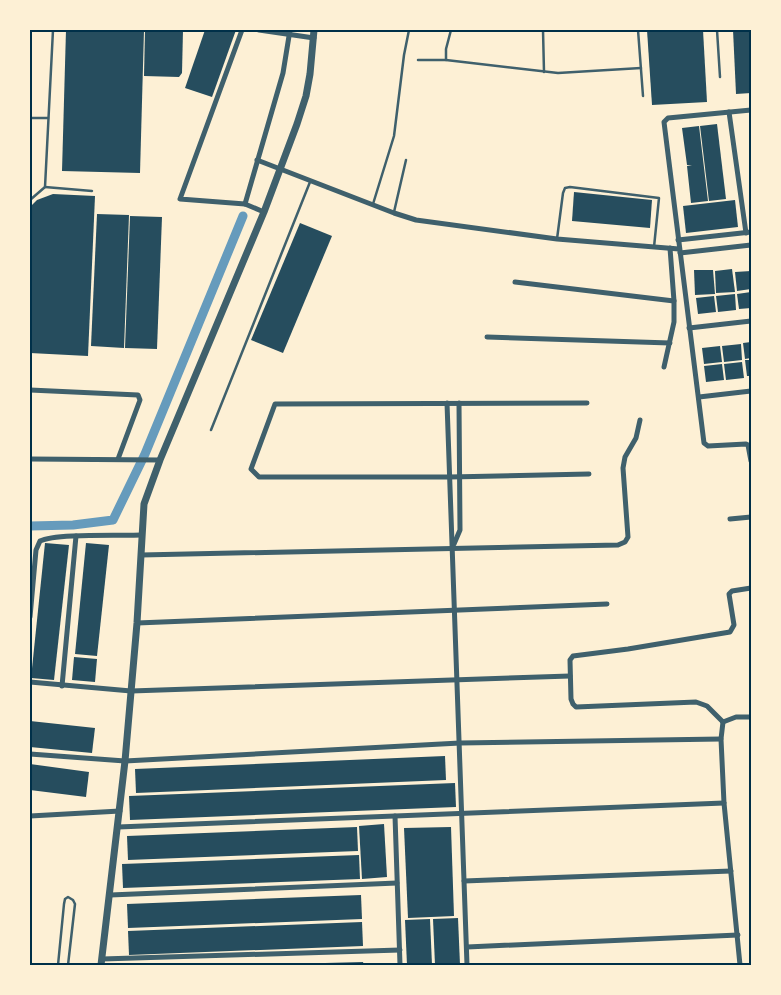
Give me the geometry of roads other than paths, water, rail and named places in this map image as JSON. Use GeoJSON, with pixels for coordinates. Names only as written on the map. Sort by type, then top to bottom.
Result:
{"type":"FeatureCollection","features":[{"type":"Feature","properties":{"kind":"street"},"geometry":{"type":"LineString","coordinates":[[242,30],[180,199],[245,204],[264,212]]}},
{"type":"Feature","properties":{"kind":"street"},"geometry":{"type":"LineString","coordinates":[[259,30],[314,34],[306,96],[264,212],[157,459],[144,504],[137,623],[125,761],[102,962],[400,950]]}},
{"type":"Feature","properties":{"kind":"street"},"geometry":{"type":"LineString","coordinates":[[245,204],[283,72],[290,32]]}},
{"type":"Feature","properties":{"kind":"street"},"geometry":{"type":"LineString","coordinates":[[751,110],[668,118],[664,122],[705,445],[746,444],[748,445],[751,461]]}},
{"type":"Feature","properties":{"kind":"street"},"geometry":{"type":"LineString","coordinates":[[678,240],[749,233],[729,112]]}},
{"type":"Feature","properties":{"kind":"street"},"geometry":{"type":"LineString","coordinates":[[257,160],[394,214],[416,220],[557,239],[670,248],[680,251],[751,245]]}},
{"type":"Feature","properties":{"kind":"street"},"geometry":{"type":"LineString","coordinates":[[664,367],[674,322],[670,248]]}},
{"type":"Feature","properties":{"kind":"street"},"geometry":{"type":"LineString","coordinates":[[515,282],[674,301]]}},
{"type":"Feature","properties":{"kind":"street"},"geometry":{"type":"LineString","coordinates":[[689,328],[751,321]]}},
{"type":"Feature","properties":{"kind":"street"},"geometry":{"type":"LineString","coordinates":[[487,337],[670,343]]}},
{"type":"Feature","properties":{"kind":"street"},"geometry":{"type":"LineString","coordinates":[[30,390],[138,395],[140,400],[118,459]]}},
{"type":"Feature","properties":{"kind":"street"},"geometry":{"type":"LineString","coordinates":[[699,397],[751,391]]}},
{"type":"Feature","properties":{"kind":"street"},"geometry":{"type":"LineString","coordinates":[[447,402],[456,610],[467,965]]}},
{"type":"Feature","properties":{"kind":"street"},"geometry":{"type":"LineString","coordinates":[[453,547],[460,530],[459,402]]}},
{"type":"Feature","properties":{"kind":"street"},"geometry":{"type":"LineString","coordinates":[[587,402],[275,404],[251,469],[258,477],[449,477],[589,474]]}},
{"type":"Feature","properties":{"kind":"street"},"geometry":{"type":"LineString","coordinates":[[141,554],[618,545],[626,542],[628,537],[623,468],[626,457],[636,438],[640,420]]}},
{"type":"Feature","properties":{"kind":"street"},"geometry":{"type":"LineString","coordinates":[[30,459],[157,459]]}},
{"type":"Feature","properties":{"kind":"street"},"geometry":{"type":"LineString","coordinates":[[730,519],[751,517]]}},
{"type":"Feature","properties":{"kind":"street"},"geometry":{"type":"LineString","coordinates":[[30,616],[36,550],[40,541],[45,538],[76,536],[141,535]]}},
{"type":"Feature","properties":{"kind":"street"},"geometry":{"type":"LineString","coordinates":[[62,686],[76,536]]}},
{"type":"Feature","properties":{"kind":"street"},"geometry":{"type":"LineString","coordinates":[[723,722],[707,706],[696,702],[576,707],[571,698],[570,660],[573,656],[730,632],[734,625],[730,594],[732,591],[751,588]]}},
{"type":"Feature","properties":{"kind":"street"},"geometry":{"type":"LineString","coordinates":[[137,623],[607,604]]}},
{"type":"Feature","properties":{"kind":"street"},"geometry":{"type":"LineString","coordinates":[[30,682],[131,691],[570,676]]}},
{"type":"Feature","properties":{"kind":"street"},"geometry":{"type":"LineString","coordinates":[[723,722],[736,717],[751,717]]}},
{"type":"Feature","properties":{"kind":"street"},"geometry":{"type":"LineString","coordinates":[[723,722],[721,739],[724,803],[740,965]]}},
{"type":"Feature","properties":{"kind":"street"},"geometry":{"type":"LineString","coordinates":[[30,754],[125,761],[460,743],[721,739]]}},
{"type":"Feature","properties":{"kind":"street"},"geometry":{"type":"LineString","coordinates":[[118,828],[724,803]]}},
{"type":"Feature","properties":{"kind":"street"},"geometry":{"type":"LineString","coordinates":[[30,816],[120,811]]}},
{"type":"Feature","properties":{"kind":"street"},"geometry":{"type":"LineString","coordinates":[[395,816],[400,965]]}},
{"type":"Feature","properties":{"kind":"street"},"geometry":{"type":"LineString","coordinates":[[464,881],[732,871]]}},
{"type":"Feature","properties":{"kind":"street"},"geometry":{"type":"LineString","coordinates":[[110,894],[397,884]]}},
{"type":"Feature","properties":{"kind":"street"},"geometry":{"type":"LineString","coordinates":[[467,947],[738,935]]}},
{"type":"Feature","properties":{"kind":"lane"},"geometry":{"type":"LineString","coordinates":[[30,200],[45,187],[53,30]]}},
{"type":"Feature","properties":{"kind":"lane"},"geometry":{"type":"LineString","coordinates":[[373,205],[394,136],[409,30]]}},
{"type":"Feature","properties":{"kind":"lane"},"geometry":{"type":"LineString","coordinates":[[446,60],[446,49],[451,30]]}},
{"type":"Feature","properties":{"kind":"lane"},"geometry":{"type":"LineString","coordinates":[[543,30],[544,72]]}},
{"type":"Feature","properties":{"kind":"lane"},"geometry":{"type":"LineString","coordinates":[[638,30],[643,96]]}},
{"type":"Feature","properties":{"kind":"lane"},"geometry":{"type":"LineString","coordinates":[[717,30],[720,77]]}},
{"type":"Feature","properties":{"kind":"lane"},"geometry":{"type":"LineString","coordinates":[[418,60],[446,60],[558,73],[641,68]]}},
{"type":"Feature","properties":{"kind":"lane"},"geometry":{"type":"LineString","coordinates":[[30,118],[49,118]]}},
{"type":"Feature","properties":{"kind":"lane"},"geometry":{"type":"LineString","coordinates":[[394,214],[406,160]]}},
{"type":"Feature","properties":{"kind":"lane"},"geometry":{"type":"LineString","coordinates":[[211,430],[310,180]]}},
{"type":"Feature","properties":{"kind":"lane"},"geometry":{"type":"LineString","coordinates":[[45,187],[92,191]]}},
{"type":"Feature","properties":{"kind":"lane"},"geometry":{"type":"LineString","coordinates":[[557,239],[562,193],[565,188],[570,188],[659,198],[654,247]]}},
{"type":"Feature","properties":{"kind":"lane"},"geometry":{"type":"LineString","coordinates":[[58,965],[64,904],[65,899],[68,898],[75,904],[68,965]]}},
{"type":"Feature","properties":{"kind":"waterway"},"geometry":{"type":"LineString","coordinates":[[30,526],[73,525],[113,520],[145,454],[243,216]]}}]}
